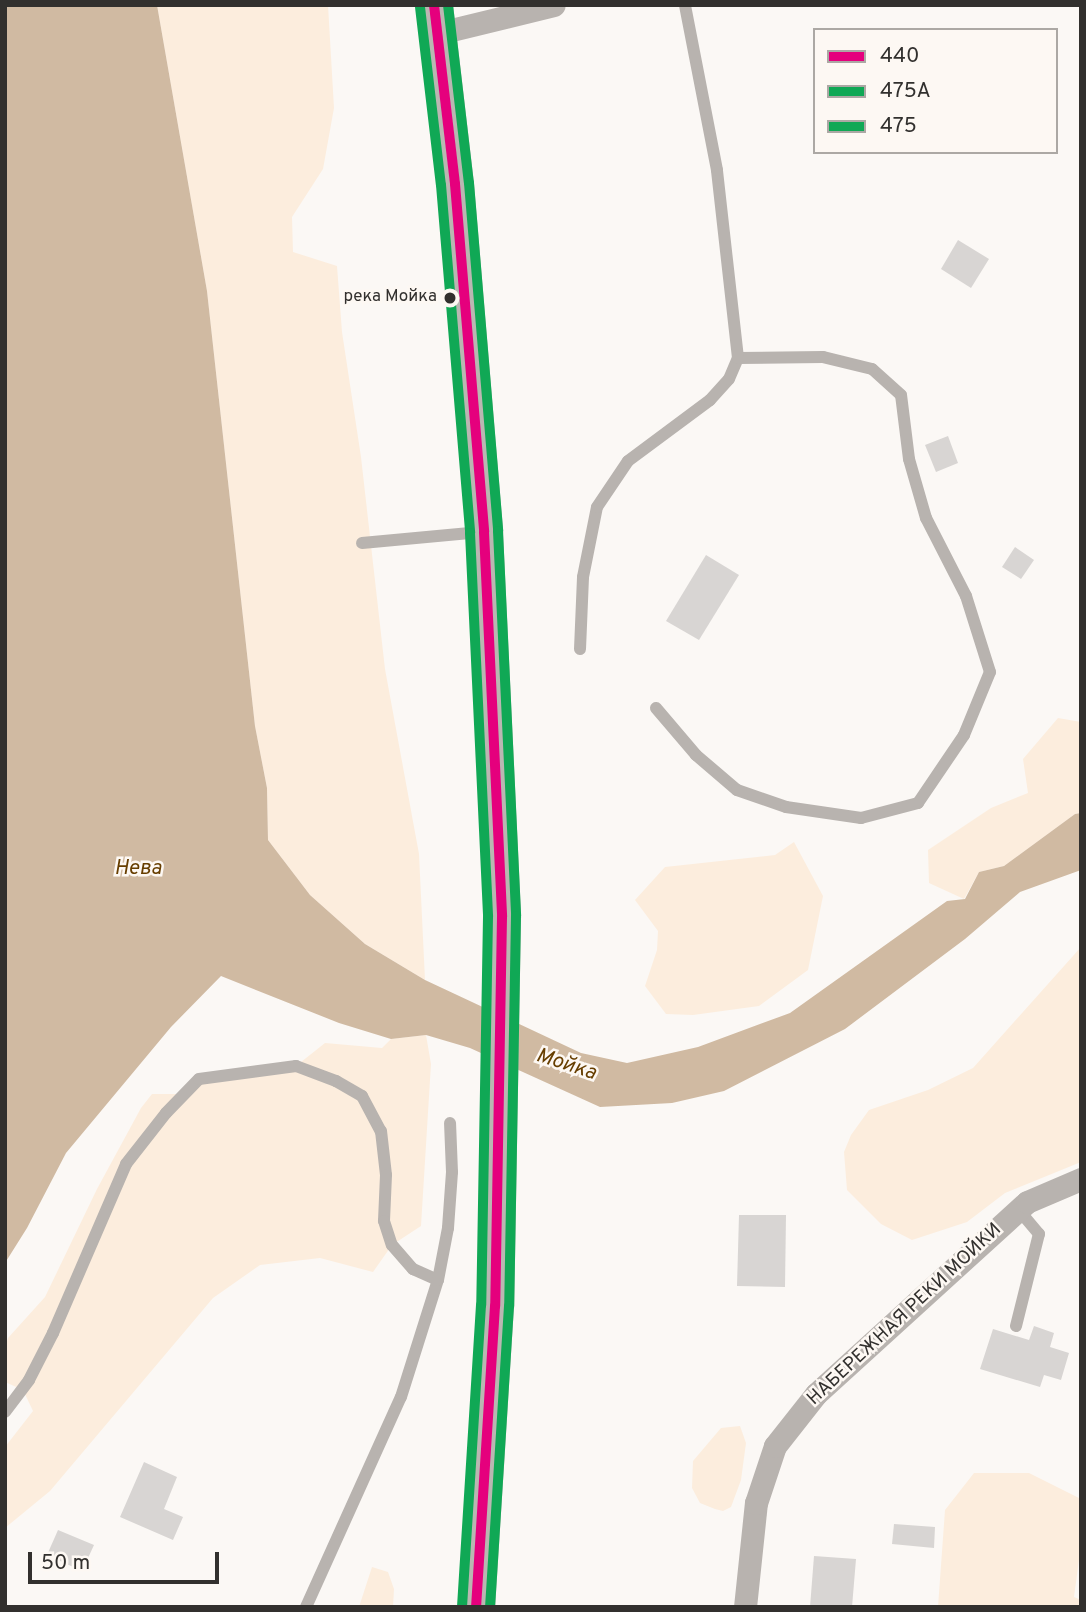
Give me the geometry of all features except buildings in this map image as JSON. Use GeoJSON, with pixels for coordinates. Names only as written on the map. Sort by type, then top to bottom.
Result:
{"type":"FeatureCollection","features":[{"type":"Feature","properties":{"kind":"main road"},"geometry":{"type":"LineString","coordinates":[[437,19],[484,532],[502,917],[495,1306],[476,1607]]}},
{"type":"Feature","properties":{"kind":"street"},"geometry":{"type":"LineString","coordinates":[[437,19],[554,5]]}},
{"type":"Feature","properties":{"kind":"street","name":"НАБЕРЕЖНАЯ РЕКИ МОЙКИ"},"geometry":{"type":"LineString","coordinates":[[745,1607],[756,1503],[775,1446],[816,1394],[1027,1202],[1081,1179]]}},
{"type":"Feature","properties":{"kind":"lane"},"geometry":{"type":"LineString","coordinates":[[580,649],[583,577],[597,507],[628,461],[710,400],[729,379],[738,358],[717,170],[685,5]]}},
{"type":"Feature","properties":{"kind":"lane"},"geometry":{"type":"LineString","coordinates":[[656,708],[696,755],[737,790],[786,807],[861,818],[918,803],[964,735],[989,673],[966,596],[926,517],[909,459],[901,395],[872,369],[823,356],[738,358]]}},
{"type":"Feature","properties":{"kind":"lane"},"geometry":{"type":"LineString","coordinates":[[362,543],[484,532]]}},
{"type":"Feature","properties":{"kind":"lane"},"geometry":{"type":"LineString","coordinates":[[5,1412],[29,1380],[53,1334],[126,1164],[166,1113],[199,1079],[296,1066],[336,1081],[362,1096],[381,1131],[386,1175],[384,1221],[392,1245],[413,1269],[439,1280]]}},
{"type":"Feature","properties":{"kind":"lane"},"geometry":{"type":"LineString","coordinates":[[306,1607],[401,1397],[439,1280],[448,1228],[452,1172],[450,1124]]}},
{"type":"Feature","properties":{"kind":"lane"},"geometry":{"type":"LineString","coordinates":[[1016,1326],[1039,1234],[1019,1209]]}},
{"type":"Feature","properties":{"kind":"shaded area"},"geometry":{"type":"Polygon","coordinates":[[[157,5],[328,5],[334,108],[323,169],[292,217],[293,252],[337,266],[342,332],[361,457],[385,669],[419,854],[425,980],[365,944],[310,895],[268,840],[267,788],[255,726],[207,291],[157,5]]]}},
{"type":"Feature","properties":{"kind":"shaded area"},"geometry":{"type":"Polygon","coordinates":[[[1058,718],[1081,722],[1081,813],[1075,814],[1004,866],[979,872],[964,899],[929,883],[928,850],[991,808],[1028,793],[1023,759],[1058,718]]]}},
{"type":"Feature","properties":{"kind":"shaded area"},"geometry":{"type":"Polygon","coordinates":[[[794,842],[823,896],[808,970],[759,1006],[693,1015],[666,1014],[645,986],[657,950],[658,931],[635,900],[665,867],[775,855],[794,842]]]}},
{"type":"Feature","properties":{"kind":"shaded area"},"geometry":{"type":"Polygon","coordinates":[[[1081,947],[1081,1162],[1005,1193],[967,1222],[912,1240],[881,1224],[847,1190],[844,1152],[851,1135],[869,1110],[928,1090],[973,1068],[1081,947]]]}},
{"type":"Feature","properties":{"kind":"shaded area"},"geometry":{"type":"Polygon","coordinates":[[[426,1035],[431,1064],[421,1226],[392,1245],[373,1272],[320,1258],[260,1265],[213,1298],[50,1491],[5,1528],[5,1447],[33,1411],[23,1390],[5,1382],[5,1347],[8,1338],[45,1297],[97,1189],[141,1108],[152,1094],[184,1094],[199,1079],[296,1066],[325,1043],[382,1048],[391,1039],[426,1035]]]}},
{"type":"Feature","properties":{"kind":"shaded area"},"geometry":{"type":"Polygon","coordinates":[[[740,1426],[746,1443],[741,1480],[731,1507],[723,1511],[700,1503],[692,1488],[693,1461],[721,1428],[740,1426]]]}},
{"type":"Feature","properties":{"kind":"shaded area"},"geometry":{"type":"Polygon","coordinates":[[[974,1473],[1029,1473],[1081,1499],[1081,1545],[1074,1597],[1081,1600],[1081,1607],[938,1607],[945,1510],[974,1473]]]}},
{"type":"Feature","properties":{"kind":"shaded area"},"geometry":{"type":"Polygon","coordinates":[[[372,1567],[388,1572],[394,1589],[393,1607],[359,1607],[372,1567]]]}},
{"type":"Feature","properties":{"kind":"water","name":"Нева"},"geometry":{"type":"Polygon","coordinates":[[[5,5],[157,5],[207,291],[255,726],[267,788],[268,840],[310,895],[365,944],[425,980],[581,1053],[627,1063],[698,1047],[790,1013],[947,901],[965,899],[979,872],[1004,866],[1075,814],[1081,813],[1081,870],[1020,892],[965,939],[845,1029],[724,1091],[672,1103],[600,1107],[470,1048],[426,1035],[391,1039],[339,1023],[221,976],[171,1027],[66,1153],[27,1228],[5,1263],[5,5]]]}},
{"type":"Feature","properties":{"kind":"transit line","name":"440"},"geometry":{"type":"LineString","coordinates":[[434,5],[455,184],[484,532],[502,917],[495,1306],[476,1607]]}},
{"type":"Feature","properties":{"kind":"transit line","name":"475"},"geometry":{"type":"LineString","coordinates":[[448,5],[469,183],[498,531],[516,916],[509,1306],[490,1607]]}},
{"type":"Feature","properties":{"kind":"transit line","name":"475А"},"geometry":{"type":"LineString","coordinates":[[420,7],[441,185],[470,533],[488,917],[481,1305],[462,1606]]}},
{"type":"Feature","properties":{"kind":"place","name":"река Мойка"},"geometry":{"type":"Point","coordinates":[450,298]}},
{"type":"Feature","properties":{"kind":"water label","name":"Мойка"},"geometry":{"type":"Point","coordinates":[566,1065]}}]}
